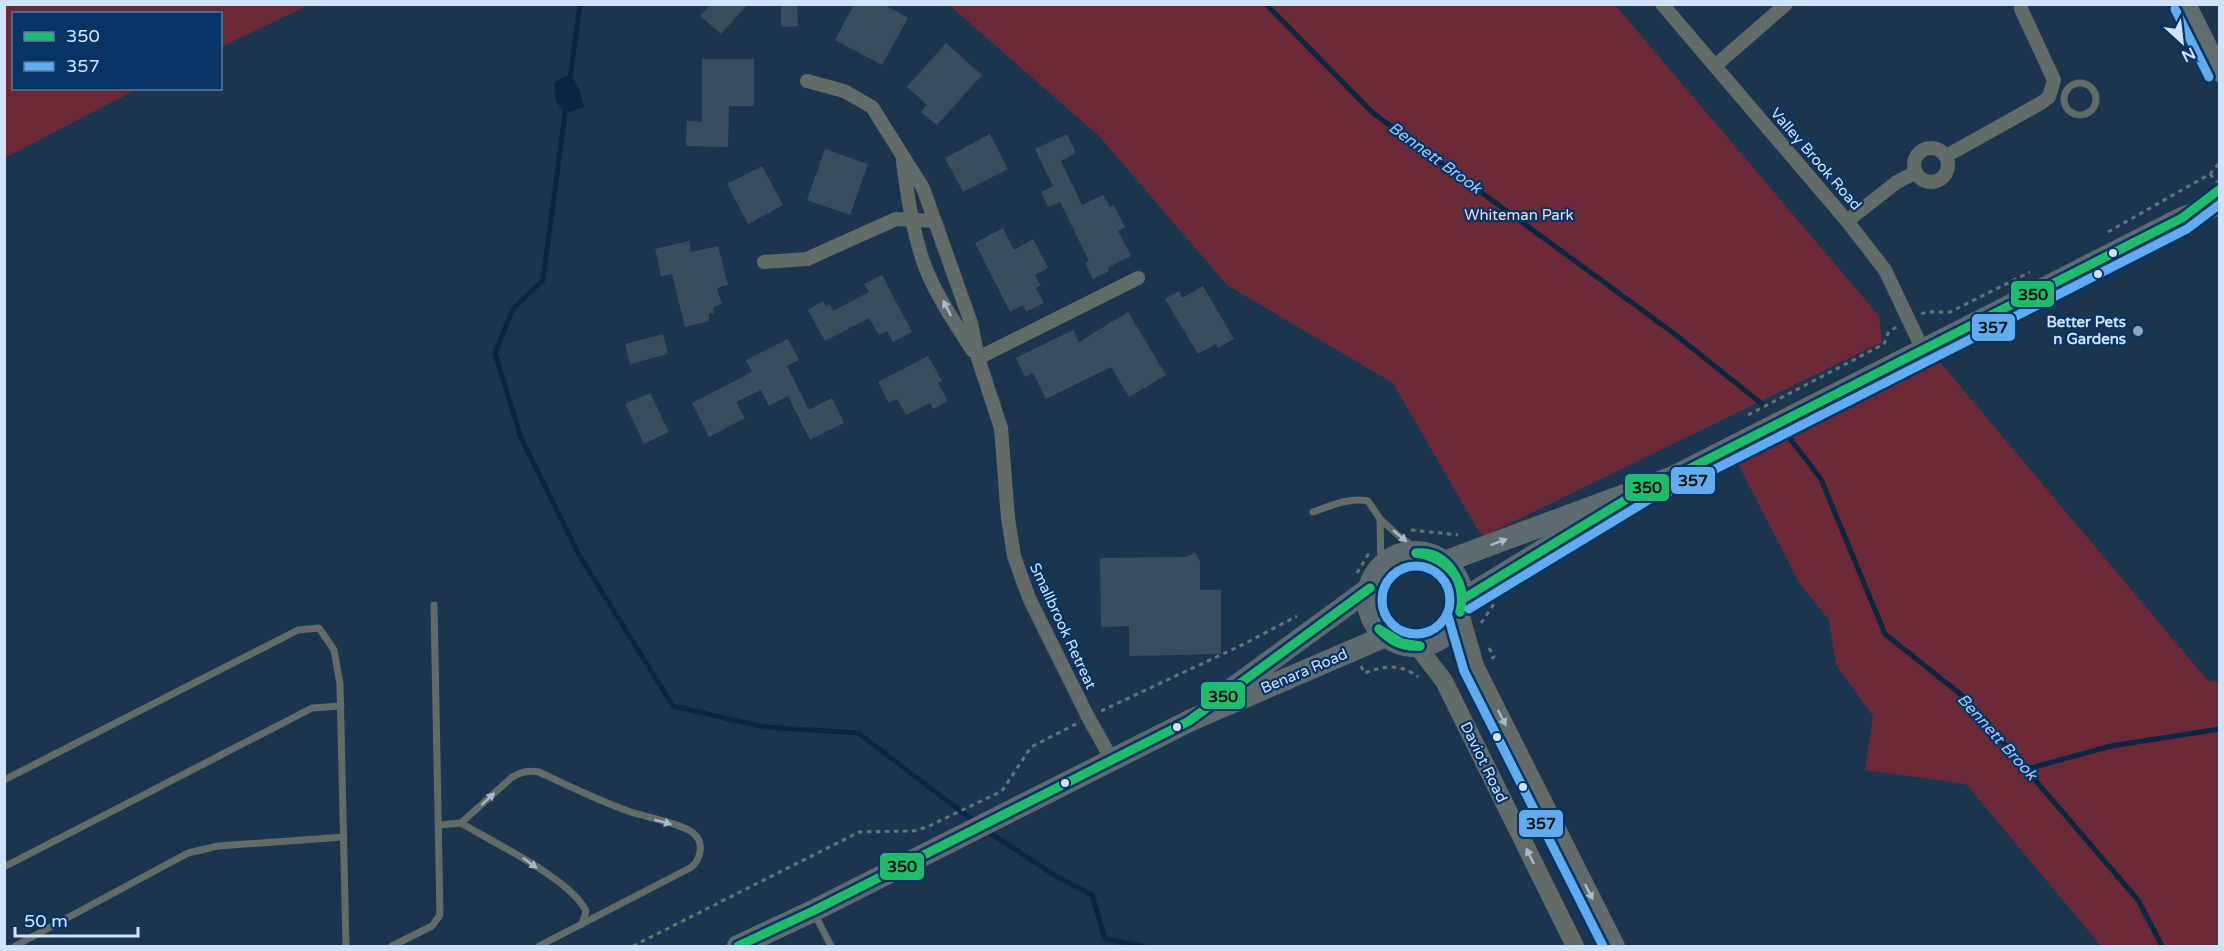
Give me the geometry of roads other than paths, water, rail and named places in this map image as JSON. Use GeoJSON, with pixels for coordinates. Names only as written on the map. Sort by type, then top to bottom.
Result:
{"type":"FeatureCollection","features":[{"type":"Feature","properties":{"kind":"main road"},"geometry":{"type":"LineString","coordinates":[[2186,4],[2220,72]]}},
{"type":"Feature","properties":{"kind":"main road"},"geometry":{"type":"LineString","coordinates":[[2182,218],[2215,182]]}},
{"type":"Feature","properties":{"kind":"main road"},"geometry":{"type":"LineString","coordinates":[[1444,562],[1673,477],[2182,218],[2220,204]]}},
{"type":"Feature","properties":{"kind":"main road"},"geometry":{"type":"LineString","coordinates":[[1462,606],[1645,488]]}},
{"type":"Feature","properties":{"kind":"main road"},"geometry":{"type":"LineString","coordinates":[[1421,552],[1444,562],[1454,572],[1461,585],[1462,606],[1454,626],[1444,637],[1431,644],[1406,645],[1386,636],[1376,626],[1362,583],[1393,558],[1407,553],[1421,552]]}},
{"type":"Feature","properties":{"kind":"main road","name":"Benara Road"},"geometry":{"type":"LineString","coordinates":[[1189,721],[1362,583]]}},
{"type":"Feature","properties":{"kind":"main road","name":"Benara Road"},"geometry":{"type":"LineString","coordinates":[[738,946],[813,911],[1189,721],[1386,636]]}},
{"type":"Feature","properties":{"kind":"street","name":"Valley Brook Road"},"geometry":{"type":"LineString","coordinates":[[1662,4],[1847,221],[1885,270],[1923,350]]}},
{"type":"Feature","properties":{"kind":"street"},"geometry":{"type":"LineString","coordinates":[[1715,66],[1786,4]]}},
{"type":"Feature","properties":{"kind":"street"},"geometry":{"type":"LineString","coordinates":[[1946,156],[2058,94],[2055,80],[2021,9]]}},
{"type":"Feature","properties":{"kind":"street","name":"Smallbrook Retreat"},"geometry":{"type":"LineString","coordinates":[[807,81],[844,91],[872,107],[923,188],[971,323],[978,358],[1001,428],[1008,518],[1014,556],[1029,597],[1088,717],[1112,760]]}},
{"type":"Feature","properties":{"kind":"street"},"geometry":{"type":"LineString","coordinates":[[1924,149],[1936,149],[1946,156],[1948,168],[1941,178],[1924,180],[1916,172],[1916,158],[1924,149]]}},
{"type":"Feature","properties":{"kind":"street","name":"Smallbrook Retreat"},"geometry":{"type":"LineString","coordinates":[[902,157],[911,220],[924,264],[955,324],[978,358]]}},
{"type":"Feature","properties":{"kind":"street"},"geometry":{"type":"LineString","coordinates":[[1847,221],[1897,182],[1916,172]]}},
{"type":"Feature","properties":{"kind":"street"},"geometry":{"type":"LineString","coordinates":[[764,262],[807,259],[896,219],[935,221]]}},
{"type":"Feature","properties":{"kind":"street"},"geometry":{"type":"LineString","coordinates":[[978,358],[1138,278]]}},
{"type":"Feature","properties":{"kind":"street"},"geometry":{"type":"LineString","coordinates":[[1462,606],[1475,666],[1616,946]]}},
{"type":"Feature","properties":{"kind":"street","name":"Daviot Road"},"geometry":{"type":"LineString","coordinates":[[1417,646],[1444,681],[1575,946]]}},
{"type":"Feature","properties":{"kind":"lane"},"geometry":{"type":"LineString","coordinates":[[2081,83],[2088,84],[2096,93],[2096,105],[2089,114],[2079,116],[2066,107],[2058,94],[2081,83]]}},
{"type":"Feature","properties":{"kind":"lane"},"geometry":{"type":"LineString","coordinates":[[1313,512],[1346,501],[1359,499],[1368,501],[1380,519],[1421,552]]}},
{"type":"Feature","properties":{"kind":"lane"},"geometry":{"type":"LineString","coordinates":[[1380,519],[1381,567]]}},
{"type":"Feature","properties":{"kind":"lane"},"geometry":{"type":"LineString","coordinates":[[395,946],[432,926],[440,915],[434,605]]}},
{"type":"Feature","properties":{"kind":"lane"},"geometry":{"type":"LineString","coordinates":[[4,780],[298,630],[319,628],[334,650],[340,684],[346,946]]}},
{"type":"Feature","properties":{"kind":"lane"},"geometry":{"type":"LineString","coordinates":[[4,867],[312,708],[341,706]]}},
{"type":"Feature","properties":{"kind":"lane"},"geometry":{"type":"LineString","coordinates":[[461,823],[511,778],[521,773],[534,771],[601,801],[647,818],[681,826],[698,837],[700,851],[695,865],[539,946]]}},
{"type":"Feature","properties":{"kind":"lane"},"geometry":{"type":"LineString","coordinates":[[439,825],[461,823],[521,856],[561,884],[583,905],[586,911],[582,924]]}},
{"type":"Feature","properties":{"kind":"lane"},"geometry":{"type":"LineString","coordinates":[[15,946],[188,853],[218,846],[344,837]]}},
{"type":"Feature","properties":{"kind":"lane"},"geometry":{"type":"LineString","coordinates":[[813,911],[831,946]]}},
{"type":"Feature","properties":{"kind":"water"},"geometry":{"type":"Polygon","coordinates":[[[571,74],[580,91],[584,107],[566,113],[556,102],[554,82],[571,74]]]}},
{"type":"Feature","properties":{"kind":"waterway"},"geometry":{"type":"LineString","coordinates":[[570,79],[580,4]]}},
{"type":"Feature","properties":{"kind":"waterway","name":"Bennett Brook"},"geometry":{"type":"LineString","coordinates":[[1266,4],[1373,113],[1672,332],[1762,404]]}},
{"type":"Feature","properties":{"kind":"waterway"},"geometry":{"type":"LineString","coordinates":[[566,106],[543,280],[513,309],[495,353],[521,438],[579,555],[673,706],[764,727],[858,733],[975,822]]}},
{"type":"Feature","properties":{"kind":"waterway","name":"Bennett Brook"},"geometry":{"type":"LineString","coordinates":[[1788,436],[1821,479],[1885,634],[1964,697],[2138,900],[2162,946]]}},
{"type":"Feature","properties":{"kind":"waterway"},"geometry":{"type":"LineString","coordinates":[[2027,769],[2111,746],[2220,729]]}},
{"type":"Feature","properties":{"kind":"waterway"},"geometry":{"type":"LineString","coordinates":[[987,831],[1054,875],[1092,895],[1105,939],[1143,946]]}},
{"type":"Feature","properties":{"kind":"place","name":"Better Pets n Gardens"},"geometry":{"type":"Point","coordinates":[2138,331]}},
{"type":"Feature","properties":{"kind":"park label","name":"Whiteman Park"},"geometry":{"type":"Point","coordinates":[1519,215]}}]}
